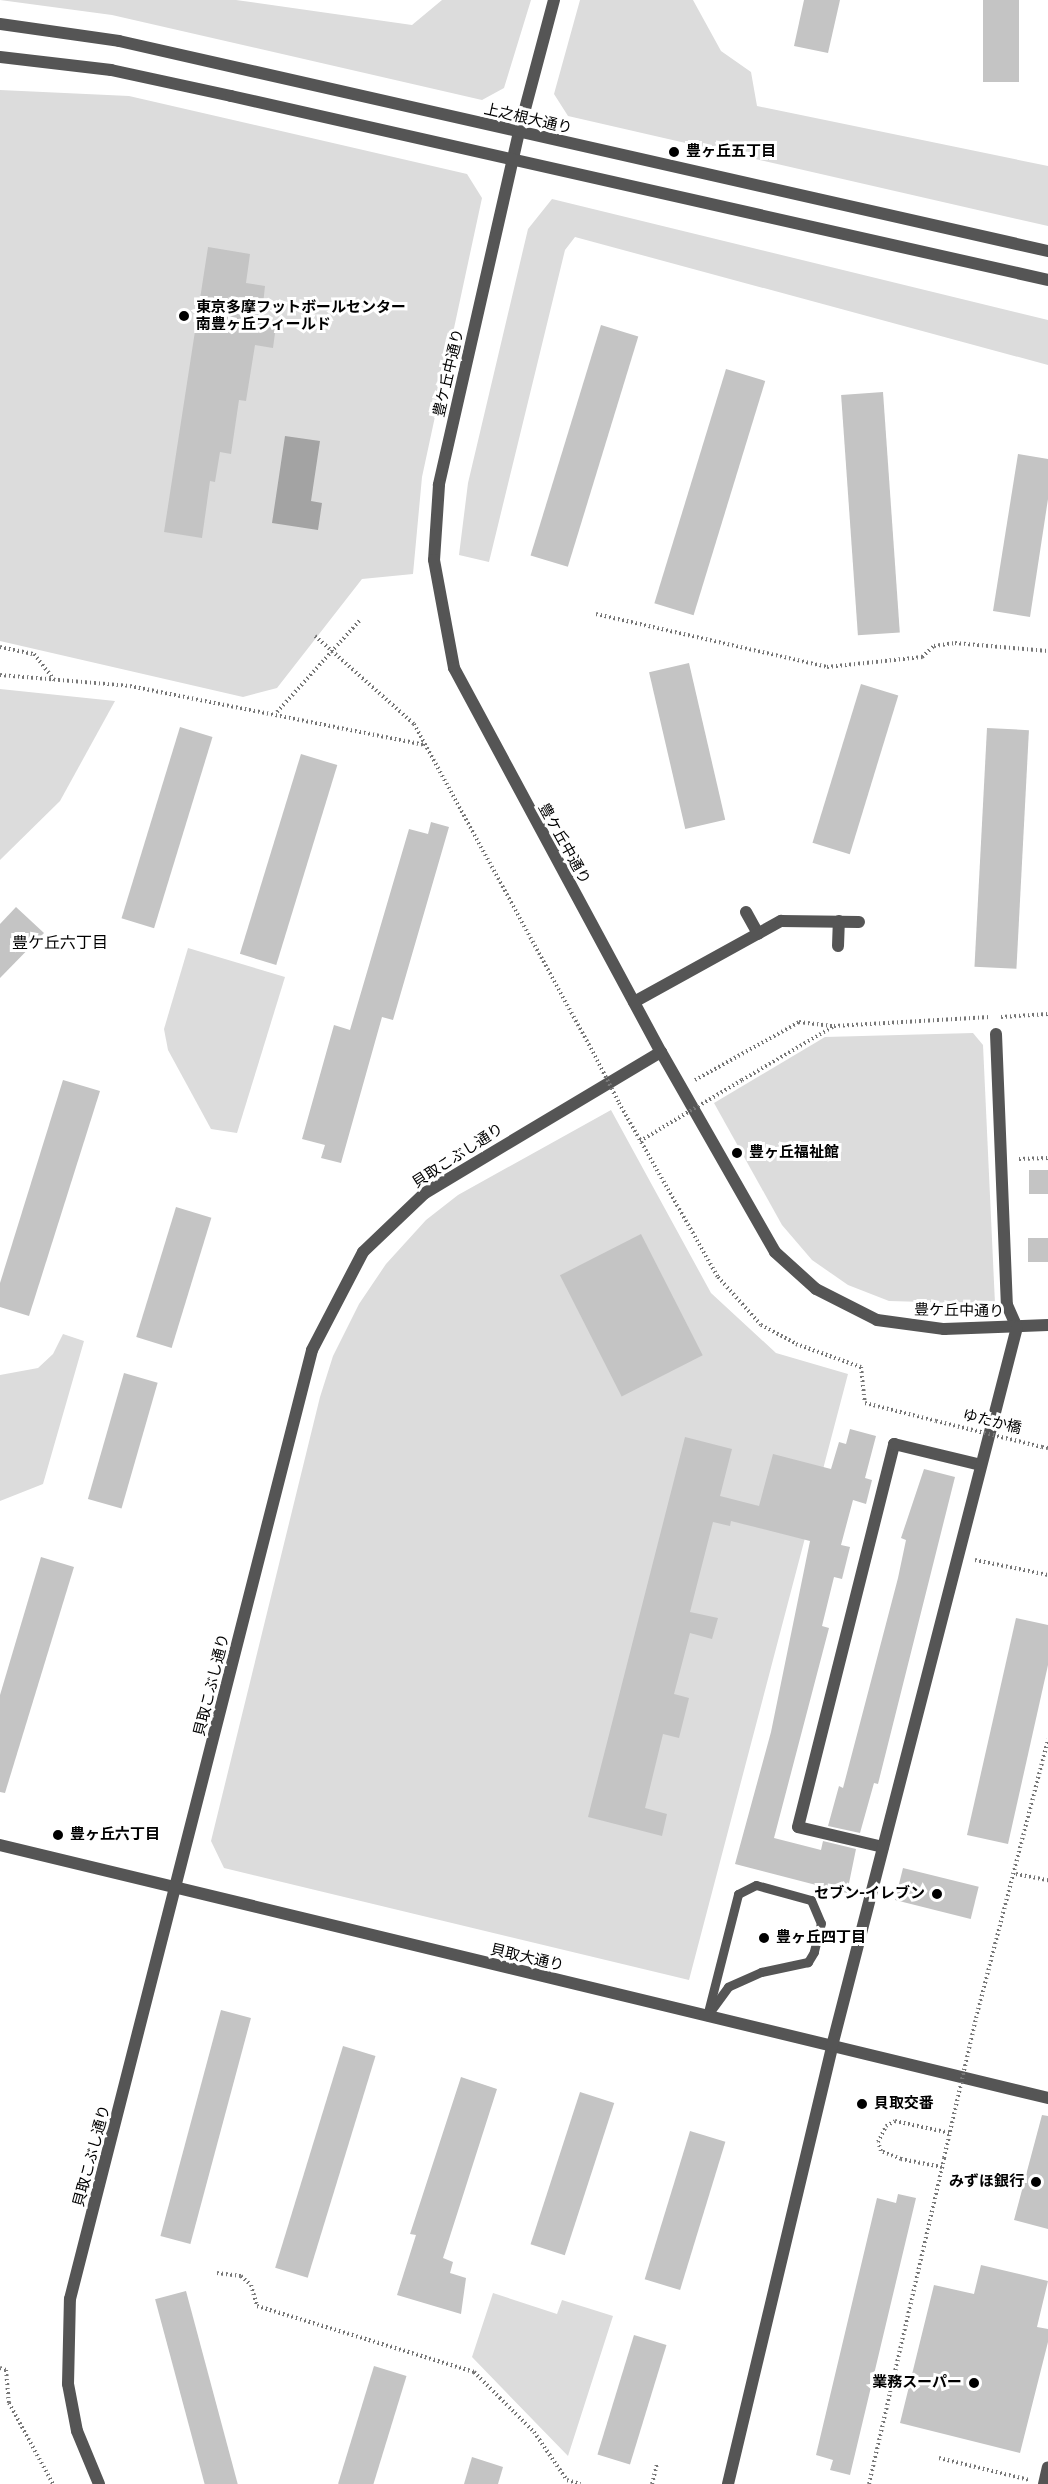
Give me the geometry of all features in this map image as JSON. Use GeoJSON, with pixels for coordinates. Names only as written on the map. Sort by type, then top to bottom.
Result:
{"type":"FeatureCollection","features":[{"type":"Feature","properties":{"kind":"street","name":"豊ケ丘中通り"},"geometry":{"type":"LineString","coordinates":[[555,0],[519,132],[439,485],[434,560],[439,608],[466,698],[757,1227],[802,1279],[840,1304],[877,1320],[944,1329],[1048,1325]]}},
{"type":"Feature","properties":{"kind":"street","name":"上之根大通り"},"geometry":{"type":"LineString","coordinates":[[0,24],[119,41],[1048,251]]}},
{"type":"Feature","properties":{"kind":"street"},"geometry":{"type":"LineString","coordinates":[[0,57],[111,70],[1048,280]]}},
{"type":"Feature","properties":{"kind":"street"},"geometry":{"type":"LineString","coordinates":[[746,912],[758,934]]}},
{"type":"Feature","properties":{"kind":"street"},"geometry":{"type":"LineString","coordinates":[[634,1002],[781,921],[859,921]]}},
{"type":"Feature","properties":{"kind":"street"},"geometry":{"type":"LineString","coordinates":[[838,946],[839,921]]}},
{"type":"Feature","properties":{"kind":"street"},"geometry":{"type":"LineString","coordinates":[[728,2484],[832,2046],[1017,1327],[1007,1305],[996,1034]]}},
{"type":"Feature","properties":{"kind":"street","name":"貝取こぶし通り"},"geometry":{"type":"LineString","coordinates":[[99,2484],[77,2431],[68,2384],[70,2299],[177,1889],[302,1380],[339,1290],[363,1252],[425,1193],[661,1052]]}},
{"type":"Feature","properties":{"kind":"street"},"geometry":{"type":"LineString","coordinates":[[883,1847],[798,1827],[894,1444],[981,1465]]}},
{"type":"Feature","properties":{"kind":"street","name":"貝取大通り"},"geometry":{"type":"LineString","coordinates":[[0,1845],[1048,2098]]}},
{"type":"Feature","properties":{"kind":"street"},"geometry":{"type":"LineString","coordinates":[[1044,2484],[1048,2467]]}},
{"type":"Feature","properties":{"kind":"lane"},"geometry":{"type":"LineString","coordinates":[[756,1885],[812,1900],[821,1923],[808,1962],[761,1972],[728,1987],[707,2016],[738,1894],[756,1885]]}},
{"type":"Feature","properties":{"kind":"path"},"geometry":{"type":"LineString","coordinates":[[596,614],[827,667],[922,657],[934,646],[955,643],[1048,651]]}},
{"type":"Feature","properties":{"kind":"path"},"geometry":{"type":"LineString","coordinates":[[276,713],[360,620]]}},
{"type":"Feature","properties":{"kind":"path"},"geometry":{"type":"LineString","coordinates":[[315,636],[414,724],[640,1141],[834,1026]]}},
{"type":"Feature","properties":{"kind":"path"},"geometry":{"type":"LineString","coordinates":[[0,647],[34,654],[54,680]]}},
{"type":"Feature","properties":{"kind":"path"},"geometry":{"type":"LineString","coordinates":[[0,675],[130,686],[276,713],[426,745]]}},
{"type":"Feature","properties":{"kind":"path"},"geometry":{"type":"LineString","coordinates":[[694,1081],[799,1022],[834,1026],[1048,1014]]}},
{"type":"Feature","properties":{"kind":"path","name":"ゆたか橋"},"geometry":{"type":"LineString","coordinates":[[640,1141],[718,1277],[761,1324],[796,1344],[861,1367],[866,1403],[1048,1448]]}},
{"type":"Feature","properties":{"kind":"path"},"geometry":{"type":"LineString","coordinates":[[1001,1160],[1048,1158]]}},
{"type":"Feature","properties":{"kind":"path"},"geometry":{"type":"LineString","coordinates":[[958,1556],[1048,1575]]}},
{"type":"Feature","properties":{"kind":"path"},"geometry":{"type":"LineString","coordinates":[[869,2484],[976,2018],[1016,1874],[1048,1739]]}},
{"type":"Feature","properties":{"kind":"path"},"geometry":{"type":"LineString","coordinates":[[1016,1874],[1048,1880]]}},
{"type":"Feature","properties":{"kind":"path"},"geometry":{"type":"LineString","coordinates":[[942,2168],[901,2159],[881,2151],[878,2142],[886,2126],[895,2121],[950,2133]]}},
{"type":"Feature","properties":{"kind":"path"},"geometry":{"type":"LineString","coordinates":[[217,2273],[241,2276],[251,2285],[257,2306],[474,2372],[534,2432],[567,2480],[580,2484]]}},
{"type":"Feature","properties":{"kind":"path"},"geometry":{"type":"LineString","coordinates":[[0,2368],[6,2370],[9,2403],[53,2484]]}},
{"type":"Feature","properties":{"kind":"path"},"geometry":{"type":"LineString","coordinates":[[939,2458],[1044,2484]]}},
{"type":"Feature","properties":{"kind":"path"},"geometry":{"type":"LineString","coordinates":[[652,2484],[657,2464]]}},
{"type":"Feature","properties":{"kind":"shaded area"},"geometry":{"type":"Polygon","coordinates":[[[0,0],[236,0],[412,25],[442,0],[531,0],[504,88],[482,100],[112,15],[0,0]]]}},
{"type":"Feature","properties":{"kind":"shaded area"},"geometry":{"type":"Polygon","coordinates":[[[580,0],[693,0],[721,51],[751,72],[757,106],[1048,166],[1048,226],[568,116],[554,94],[580,0]]]}},
{"type":"Feature","properties":{"kind":"shaded area","name":"東京多摩フットボールセンター 南豊ヶ丘フィールド"},"geometry":{"type":"Polygon","coordinates":[[[0,90],[129,96],[467,174],[482,198],[422,477],[413,574],[362,579],[277,688],[243,697],[0,641],[0,90]]]}},
{"type":"Feature","properties":{"kind":"shaded area"},"geometry":{"type":"Polygon","coordinates":[[[552,199],[1048,320],[1048,365],[575,237],[565,250],[489,562],[459,555],[468,483],[528,229],[552,199]]]}},
{"type":"Feature","properties":{"kind":"shaded area"},"geometry":{"type":"Polygon","coordinates":[[[285,436],[320,441],[311,501],[322,503],[318,530],[272,523],[285,436]]]}},
{"type":"Feature","properties":{"kind":"shaded area"},"geometry":{"type":"Polygon","coordinates":[[[0,689],[115,701],[60,801],[0,860],[0,689]]]}},
{"type":"Feature","properties":{"kind":"shaded area"},"geometry":{"type":"Polygon","coordinates":[[[188,948],[285,977],[237,1133],[211,1129],[168,1050],[164,1029],[188,948]]]}},
{"type":"Feature","properties":{"kind":"shaded area"},"geometry":{"type":"Polygon","coordinates":[[[973,1033],[983,1045],[995,1304],[889,1301],[848,1285],[812,1260],[782,1225],[714,1103],[825,1037],[973,1033]]]}},
{"type":"Feature","properties":{"kind":"shaded area"},"geometry":{"type":"Polygon","coordinates":[[[611,1110],[711,1293],[776,1353],[848,1374],[689,1980],[224,1868],[211,1841],[320,1397],[333,1356],[359,1304],[386,1264],[426,1220],[458,1195],[611,1110]]]}},
{"type":"Feature","properties":{"kind":"shaded area"},"geometry":{"type":"Polygon","coordinates":[[[63,1334],[84,1341],[43,1484],[0,1501],[0,1375],[38,1368],[53,1354],[63,1334]]]}},
{"type":"Feature","properties":{"kind":"shaded area"},"geometry":{"type":"Polygon","coordinates":[[[493,2293],[557,2314],[562,2300],[613,2316],[568,2456],[472,2357],[493,2293]]]}},
{"type":"Feature","properties":{"kind":"building"},"geometry":{"type":"Polygon","coordinates":[[[804,0],[840,0],[828,53],[794,46],[804,0]]]}},
{"type":"Feature","properties":{"kind":"building"},"geometry":{"type":"Polygon","coordinates":[[[983,0],[1019,0],[1019,82],[983,82],[983,0]]]}},
{"type":"Feature","properties":{"kind":"building"},"geometry":{"type":"Polygon","coordinates":[[[208,247],[250,254],[246,283],[265,286],[261,323],[276,326],[273,348],[255,345],[246,401],[239,400],[231,454],[220,452],[215,482],[210,481],[202,538],[164,532],[208,247]]]}},
{"type":"Feature","properties":{"kind":"building"},"geometry":{"type":"Polygon","coordinates":[[[601,325],[638,336],[568,567],[531,555],[601,325]]]}},
{"type":"Feature","properties":{"kind":"building"},"geometry":{"type":"Polygon","coordinates":[[[726,369],[765,381],[694,615],[654,603],[726,369]]]}},
{"type":"Feature","properties":{"kind":"building"},"geometry":{"type":"Polygon","coordinates":[[[883,392],[900,632],[858,635],[841,395],[883,392]]]}},
{"type":"Feature","properties":{"kind":"building"},"geometry":{"type":"Polygon","coordinates":[[[1018,454],[1048,459],[1048,499],[1030,617],[993,611],[1018,454]]]}},
{"type":"Feature","properties":{"kind":"building"},"geometry":{"type":"Polygon","coordinates":[[[689,663],[725,820],[685,829],[649,672],[689,663]]]}},
{"type":"Feature","properties":{"kind":"building"},"geometry":{"type":"Polygon","coordinates":[[[861,684],[898,695],[850,854],[812,843],[861,684]]]}},
{"type":"Feature","properties":{"kind":"building"},"geometry":{"type":"Polygon","coordinates":[[[180,727],[213,737],[154,928],[122,918],[180,727]]]}},
{"type":"Feature","properties":{"kind":"building"},"geometry":{"type":"Polygon","coordinates":[[[987,728],[1029,730],[1016,969],[974,967],[987,728]]]}},
{"type":"Feature","properties":{"kind":"building"},"geometry":{"type":"Polygon","coordinates":[[[301,754],[337,765],[276,965],[240,954],[301,754]]]}},
{"type":"Feature","properties":{"kind":"building"},"geometry":{"type":"Polygon","coordinates":[[[431,822],[449,827],[393,1020],[382,1017],[341,1163],[321,1158],[325,1145],[302,1139],[334,1025],[350,1030],[409,829],[428,834],[431,822]]]}},
{"type":"Feature","properties":{"kind":"building"},"geometry":{"type":"Polygon","coordinates":[[[16,907],[44,933],[0,978],[0,924],[16,907]]]}},
{"type":"Feature","properties":{"kind":"building"},"geometry":{"type":"Polygon","coordinates":[[[63,1080],[100,1091],[29,1316],[0,1307],[0,1283],[63,1080]]]}},
{"type":"Feature","properties":{"kind":"building"},"geometry":{"type":"Polygon","coordinates":[[[1029,1170],[1048,1170],[1048,1194],[1029,1194],[1029,1170]]]}},
{"type":"Feature","properties":{"kind":"building"},"geometry":{"type":"Polygon","coordinates":[[[176,1207],[211,1218],[172,1348],[136,1337],[176,1207]]]}},
{"type":"Feature","properties":{"kind":"building"},"geometry":{"type":"Polygon","coordinates":[[[641,1234],[703,1355],[622,1396],[560,1275],[641,1234]]]}},
{"type":"Feature","properties":{"kind":"building"},"geometry":{"type":"Polygon","coordinates":[[[1028,1238],[1048,1238],[1048,1262],[1028,1262],[1028,1238]]]}},
{"type":"Feature","properties":{"kind":"building"},"geometry":{"type":"Polygon","coordinates":[[[124,1373],[158,1383],[122,1509],[88,1499],[124,1373]]]}},
{"type":"Feature","properties":{"kind":"building"},"geometry":{"type":"Polygon","coordinates":[[[850,1429],[876,1436],[865,1478],[872,1480],[866,1504],[853,1500],[841,1545],[850,1547],[842,1579],[834,1577],[822,1626],[829,1628],[774,1838],[821,1850],[823,1841],[856,1849],[847,1893],[735,1864],[771,1732],[810,1541],[731,1521],[730,1526],[713,1522],[690,1612],[718,1618],[712,1639],[690,1633],[674,1694],[689,1698],[679,1738],[663,1734],[645,1808],[667,1814],[662,1836],[588,1817],[685,1437],[732,1449],[720,1496],[759,1506],[773,1454],[831,1469],[839,1442],[846,1444],[850,1429]]]}},
{"type":"Feature","properties":{"kind":"building"},"geometry":{"type":"Polygon","coordinates":[[[924,1469],[955,1477],[878,1784],[874,1783],[860,1833],[828,1826],[839,1786],[843,1788],[898,1578],[906,1540],[901,1538],[924,1469]]]}},
{"type":"Feature","properties":{"kind":"building"},"geometry":{"type":"Polygon","coordinates":[[[41,1557],[74,1567],[5,1793],[0,1792],[0,1695],[41,1557]]]}},
{"type":"Feature","properties":{"kind":"building"},"geometry":{"type":"Polygon","coordinates":[[[1016,1618],[1048,1625],[1048,1665],[1008,1844],[967,1835],[1016,1618]]]}},
{"type":"Feature","properties":{"kind":"building","name":"セブン-イレブン"},"geometry":{"type":"Polygon","coordinates":[[[903,1868],[979,1887],[971,1919],[895,1900],[903,1868]]]}},
{"type":"Feature","properties":{"kind":"building"},"geometry":{"type":"Polygon","coordinates":[[[221,2010],[251,2018],[190,2244],[160,2236],[221,2010]]]}},
{"type":"Feature","properties":{"kind":"building"},"geometry":{"type":"Polygon","coordinates":[[[343,2046],[376,2056],[308,2278],[275,2268],[343,2046]]]}},
{"type":"Feature","properties":{"kind":"building"},"geometry":{"type":"Polygon","coordinates":[[[461,2077],[497,2089],[443,2258],[453,2262],[450,2273],[466,2278],[461,2314],[397,2295],[416,2235],[410,2234],[461,2077]]]}},
{"type":"Feature","properties":{"kind":"building"},"geometry":{"type":"Polygon","coordinates":[[[580,2092],[614,2103],[565,2255],[531,2244],[580,2092]]]}},
{"type":"Feature","properties":{"kind":"building","name":"みずほ銀行"},"geometry":{"type":"Polygon","coordinates":[[[1042,2115],[1048,2116],[1048,2229],[1014,2220],[1042,2115]]]}},
{"type":"Feature","properties":{"kind":"building"},"geometry":{"type":"Polygon","coordinates":[[[690,2131],[725,2142],[680,2290],[645,2279],[690,2131]]]}},
{"type":"Feature","properties":{"kind":"building"},"geometry":{"type":"Polygon","coordinates":[[[898,2194],[916,2198],[850,2475],[830,2470],[833,2460],[816,2455],[877,2198],[896,2203],[898,2194]]]}},
{"type":"Feature","properties":{"kind":"building","name":"業務スーパー"},"geometry":{"type":"Polygon","coordinates":[[[981,2265],[1048,2281],[1037,2327],[1048,2329],[1048,2342],[1020,2453],[900,2423],[934,2285],[974,2294],[981,2265]]]}},
{"type":"Feature","properties":{"kind":"building"},"geometry":{"type":"Polygon","coordinates":[[[186,2291],[238,2484],[205,2484],[155,2299],[186,2291]]]}},
{"type":"Feature","properties":{"kind":"building"},"geometry":{"type":"Polygon","coordinates":[[[634,2335],[667,2345],[630,2464],[597,2455],[634,2335]]]}},
{"type":"Feature","properties":{"kind":"building"},"geometry":{"type":"Polygon","coordinates":[[[374,2366],[407,2376],[373,2484],[338,2484],[374,2366]]]}},
{"type":"Feature","properties":{"kind":"building"},"geometry":{"type":"Polygon","coordinates":[[[472,2457],[503,2467],[498,2484],[464,2484],[472,2457]]]}},
{"type":"Feature","properties":{"kind":"place","name":"豊ヶ丘五丁目"},"geometry":{"type":"Point","coordinates":[674,152]}},
{"type":"Feature","properties":{"kind":"place","name":"東京多摩フットボールセンター 南豊ヶ丘フィールド"},"geometry":{"type":"Point","coordinates":[184,316]}},
{"type":"Feature","properties":{"kind":"place","name":"豊ヶ丘福祉館"},"geometry":{"type":"Point","coordinates":[737,1153]}},
{"type":"Feature","properties":{"kind":"place","name":"豊ヶ丘六丁目"},"geometry":{"type":"Point","coordinates":[58,1835]}},
{"type":"Feature","properties":{"kind":"place","name":"セブン-イレブン"},"geometry":{"type":"Point","coordinates":[937,1894]}},
{"type":"Feature","properties":{"kind":"place","name":"豊ヶ丘四丁目"},"geometry":{"type":"Point","coordinates":[764,1938]}},
{"type":"Feature","properties":{"kind":"place","name":"貝取交番"},"geometry":{"type":"Point","coordinates":[862,2104]}},
{"type":"Feature","properties":{"kind":"place","name":"みずほ銀行"},"geometry":{"type":"Point","coordinates":[1036,2182]}},
{"type":"Feature","properties":{"kind":"place","name":"業務スーパー"},"geometry":{"type":"Point","coordinates":[974,2383]}},
{"type":"Feature","properties":{"kind":"district","name":"豊ケ丘六丁目"},"geometry":{"type":"Point","coordinates":[60,943]}}]}
